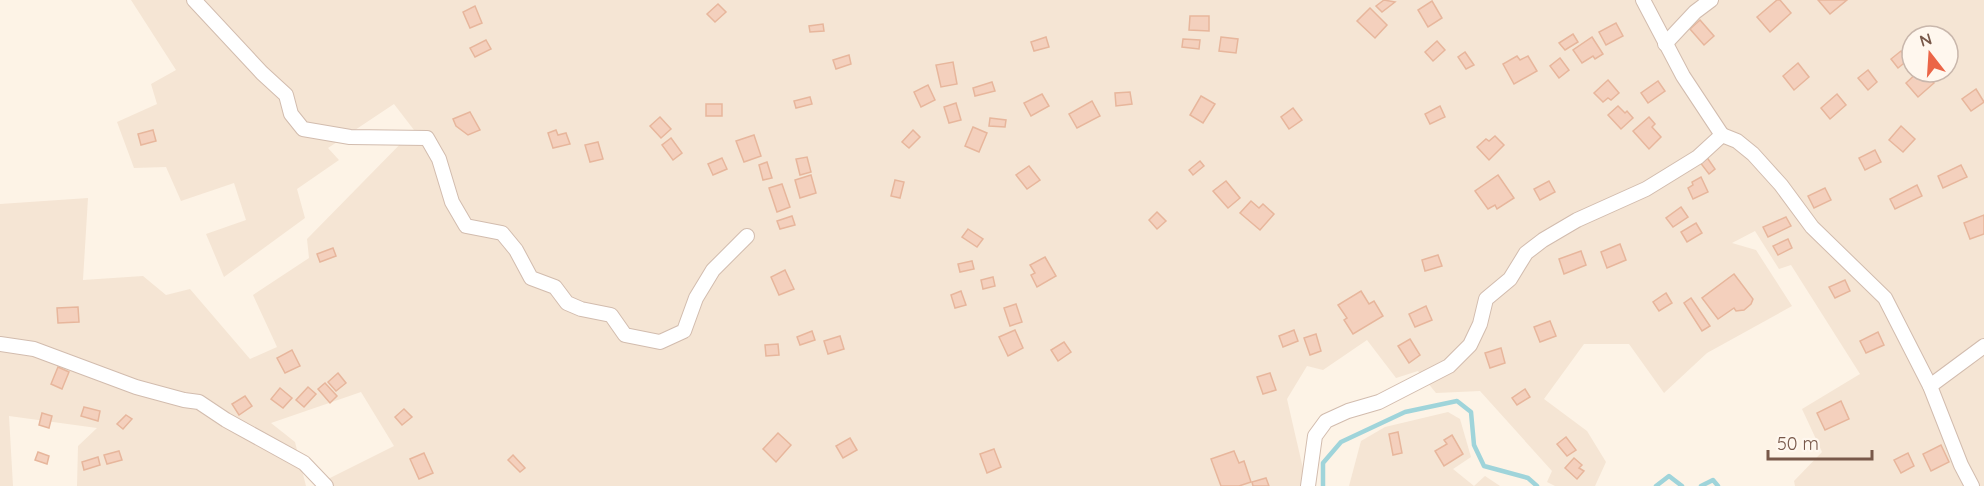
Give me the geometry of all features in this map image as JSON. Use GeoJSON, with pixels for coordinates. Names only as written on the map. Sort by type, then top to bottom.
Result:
{"type":"FeatureCollection","features":[{"type":"Feature","properties":{"kind":"street"},"geometry":{"type":"LineString","coordinates":[[194,0],[262,73],[286,95],[291,114],[303,129],[350,136],[426,138],[439,159],[452,202],[466,226],[502,233],[516,250],[531,278],[555,287],[567,303],[581,309],[611,315],[625,335],[660,342],[684,331],[696,298],[713,270],[747,236]]}},
{"type":"Feature","properties":{"kind":"street"},"geometry":{"type":"LineString","coordinates":[[1643,0],[1665,44],[1722,135],[1737,141],[1753,154],[1781,185],[1812,227],[1885,298],[1930,386],[1960,465],[1972,486]]}},
{"type":"Feature","properties":{"kind":"street"},"geometry":{"type":"LineString","coordinates":[[1665,44],[1695,12],[1711,0]]}},
{"type":"Feature","properties":{"kind":"street"},"geometry":{"type":"LineString","coordinates":[[1308,486],[1315,436],[1326,421],[1348,411],[1379,402],[1449,366],[1470,345],[1480,324],[1486,299],[1509,279],[1527,253],[1577,220],[1646,189],[1698,157],[1722,135]]}},
{"type":"Feature","properties":{"kind":"street"},"geometry":{"type":"LineString","coordinates":[[0,344],[34,349],[136,387],[199,402],[226,420],[304,463],[327,486]]}},
{"type":"Feature","properties":{"kind":"street"},"geometry":{"type":"LineString","coordinates":[[1930,386],[1984,346]]}},
{"type":"Feature","properties":{"kind":"shaded area"},"geometry":{"type":"Polygon","coordinates":[[[131,0],[1984,0],[1984,486],[1795,486],[1794,481],[1822,452],[1802,409],[1860,374],[1791,265],[1779,269],[1755,231],[1732,243],[1756,250],[1792,306],[1707,353],[1664,393],[1629,344],[1584,344],[1544,399],[1587,431],[1606,462],[1595,486],[1555,486],[1547,482],[1552,471],[1480,391],[1436,393],[1418,371],[1396,378],[1367,340],[1323,370],[1307,366],[1287,399],[1307,486],[329,486],[324,481],[394,446],[361,392],[271,423],[295,442],[306,486],[77,486],[78,446],[97,428],[9,416],[13,486],[0,486],[0,204],[88,198],[83,280],[143,276],[166,295],[190,289],[250,359],[277,347],[253,295],[309,258],[307,239],[414,130],[394,104],[328,148],[339,160],[297,189],[305,218],[224,277],[206,234],[246,220],[234,183],[181,201],[166,167],[134,168],[117,122],[157,104],[151,84],[176,70],[131,0]]]}},
{"type":"Feature","properties":{"kind":"shaded area"},"geometry":{"type":"Polygon","coordinates":[[[1448,412],[1460,419],[1471,457],[1453,469],[1474,486],[1349,486],[1361,441],[1385,427],[1448,412]]]}},
{"type":"Feature","properties":{"kind":"shaded area"},"geometry":{"type":"Polygon","coordinates":[[[1485,476],[1500,486],[1474,486],[1485,476]]]}},
{"type":"Feature","properties":{"kind":"building"},"geometry":{"type":"Polygon","coordinates":[[[1384,0],[1395,2],[1382,12],[1376,6],[1384,0]]]}},
{"type":"Feature","properties":{"kind":"building"},"geometry":{"type":"Polygon","coordinates":[[[1780,0],[1791,13],[1770,32],[1757,17],[1780,0]]]}},
{"type":"Feature","properties":{"kind":"building"},"geometry":{"type":"Polygon","coordinates":[[[1818,0],[1847,0],[1830,14],[1818,0]]]}},
{"type":"Feature","properties":{"kind":"building"},"geometry":{"type":"Polygon","coordinates":[[[1432,1],[1442,18],[1428,27],[1418,10],[1432,1]]]}},
{"type":"Feature","properties":{"kind":"building"},"geometry":{"type":"Polygon","coordinates":[[[718,4],[726,12],[715,22],[707,14],[718,4]]]}},
{"type":"Feature","properties":{"kind":"building"},"geometry":{"type":"Polygon","coordinates":[[[475,6],[482,23],[470,28],[463,12],[475,6]]]}},
{"type":"Feature","properties":{"kind":"building"},"geometry":{"type":"Polygon","coordinates":[[[1370,8],[1387,25],[1375,38],[1357,21],[1370,8]]]}},
{"type":"Feature","properties":{"kind":"building"},"geometry":{"type":"Polygon","coordinates":[[[1190,16],[1209,16],[1209,31],[1189,30],[1190,16]]]}},
{"type":"Feature","properties":{"kind":"building"},"geometry":{"type":"Polygon","coordinates":[[[1700,20],[1714,36],[1704,45],[1690,29],[1700,20]]]}},
{"type":"Feature","properties":{"kind":"building"},"geometry":{"type":"Polygon","coordinates":[[[1616,23],[1623,36],[1606,45],[1599,32],[1616,23]]]}},
{"type":"Feature","properties":{"kind":"building"},"geometry":{"type":"Polygon","coordinates":[[[823,24],[824,31],[810,32],[809,26],[823,24]]]}},
{"type":"Feature","properties":{"kind":"building"},"geometry":{"type":"Polygon","coordinates":[[[1573,34],[1578,42],[1565,50],[1559,43],[1573,34]]]}},
{"type":"Feature","properties":{"kind":"building"},"geometry":{"type":"Polygon","coordinates":[[[1046,37],[1049,47],[1034,51],[1031,42],[1046,37]]]}},
{"type":"Feature","properties":{"kind":"building"},"geometry":{"type":"Polygon","coordinates":[[[1221,37],[1238,39],[1236,53],[1219,51],[1221,37]]]}},
{"type":"Feature","properties":{"kind":"building"},"geometry":{"type":"Polygon","coordinates":[[[1592,37],[1603,54],[1595,59],[1593,56],[1582,63],[1573,50],[1592,37]]]}},
{"type":"Feature","properties":{"kind":"building"},"geometry":{"type":"Polygon","coordinates":[[[1183,39],[1200,40],[1199,49],[1182,47],[1183,39]]]}},
{"type":"Feature","properties":{"kind":"building"},"geometry":{"type":"Polygon","coordinates":[[[486,40],[491,49],[475,57],[470,48],[486,40]]]}},
{"type":"Feature","properties":{"kind":"building"},"geometry":{"type":"Polygon","coordinates":[[[1437,41],[1445,50],[1433,61],[1425,52],[1437,41]]]}},
{"type":"Feature","properties":{"kind":"building"},"geometry":{"type":"Polygon","coordinates":[[[1465,52],[1474,65],[1466,69],[1458,57],[1465,52]]]}},
{"type":"Feature","properties":{"kind":"building"},"geometry":{"type":"Polygon","coordinates":[[[1900,52],[1900,66],[1898,68],[1891,59],[1900,52]]]}},
{"type":"Feature","properties":{"kind":"building"},"geometry":{"type":"Polygon","coordinates":[[[849,55],[851,64],[836,69],[833,60],[849,55]]]}},
{"type":"Feature","properties":{"kind":"building"},"geometry":{"type":"Polygon","coordinates":[[[1517,56],[1520,60],[1528,56],[1537,71],[1514,84],[1503,64],[1517,56]]]}},
{"type":"Feature","properties":{"kind":"building"},"geometry":{"type":"Polygon","coordinates":[[[1560,58],[1569,70],[1559,78],[1550,66],[1560,58]]]}},
{"type":"Feature","properties":{"kind":"building"},"geometry":{"type":"Polygon","coordinates":[[[953,62],[957,84],[941,87],[936,65],[953,62]]]}},
{"type":"Feature","properties":{"kind":"building"},"geometry":{"type":"Polygon","coordinates":[[[1798,63],[1809,77],[1794,90],[1783,76],[1798,63]]]}},
{"type":"Feature","properties":{"kind":"building"},"geometry":{"type":"Polygon","coordinates":[[[1868,70],[1877,82],[1868,90],[1858,78],[1868,70]]]}},
{"type":"Feature","properties":{"kind":"building"},"geometry":{"type":"Polygon","coordinates":[[[1608,80],[1619,93],[1611,100],[1608,98],[1603,102],[1594,93],[1608,80]]]}},
{"type":"Feature","properties":{"kind":"building"},"geometry":{"type":"Polygon","coordinates":[[[1658,81],[1665,91],[1648,103],[1641,93],[1658,81]]]}},
{"type":"Feature","properties":{"kind":"building"},"geometry":{"type":"Polygon","coordinates":[[[992,82],[995,91],[975,96],[973,88],[992,82]]]}},
{"type":"Feature","properties":{"kind":"building"},"geometry":{"type":"Polygon","coordinates":[[[1907,84],[1933,84],[1918,97],[1907,84]]]}},
{"type":"Feature","properties":{"kind":"building"},"geometry":{"type":"Polygon","coordinates":[[[928,85],[935,100],[921,107],[914,92],[928,85]]]}},
{"type":"Feature","properties":{"kind":"building"},"geometry":{"type":"Polygon","coordinates":[[[1976,89],[1984,102],[1971,111],[1962,99],[1976,89]]]}},
{"type":"Feature","properties":{"kind":"building"},"geometry":{"type":"Polygon","coordinates":[[[1130,92],[1132,104],[1116,106],[1115,93],[1130,92]]]}},
{"type":"Feature","properties":{"kind":"building"},"geometry":{"type":"Polygon","coordinates":[[[1042,94],[1049,106],[1031,116],[1024,103],[1042,94]]]}},
{"type":"Feature","properties":{"kind":"building"},"geometry":{"type":"Polygon","coordinates":[[[1837,94],[1846,105],[1830,119],[1821,108],[1837,94]]]}},
{"type":"Feature","properties":{"kind":"building"},"geometry":{"type":"Polygon","coordinates":[[[1201,96],[1215,104],[1203,123],[1190,115],[1201,96]]]}},
{"type":"Feature","properties":{"kind":"building"},"geometry":{"type":"Polygon","coordinates":[[[810,97],[812,104],[796,108],[794,101],[810,97]]]}},
{"type":"Feature","properties":{"kind":"building"},"geometry":{"type":"Polygon","coordinates":[[[1092,101],[1100,116],[1077,128],[1069,114],[1092,101]]]}},
{"type":"Feature","properties":{"kind":"building"},"geometry":{"type":"Polygon","coordinates":[[[956,103],[961,120],[949,123],[944,107],[956,103]]]}},
{"type":"Feature","properties":{"kind":"building"},"geometry":{"type":"Polygon","coordinates":[[[706,104],[722,104],[722,116],[706,116],[706,104]]]}},
{"type":"Feature","properties":{"kind":"building"},"geometry":{"type":"Polygon","coordinates":[[[1440,106],[1445,117],[1430,124],[1425,114],[1440,106]]]}},
{"type":"Feature","properties":{"kind":"building"},"geometry":{"type":"Polygon","coordinates":[[[1618,106],[1633,118],[1621,129],[1608,115],[1618,106]]]}},
{"type":"Feature","properties":{"kind":"building"},"geometry":{"type":"Polygon","coordinates":[[[1293,108],[1302,120],[1289,129],[1281,117],[1293,108]]]}},
{"type":"Feature","properties":{"kind":"building"},"geometry":{"type":"Polygon","coordinates":[[[470,112],[480,130],[468,135],[456,126],[453,119],[470,112]]]}},
{"type":"Feature","properties":{"kind":"building"},"geometry":{"type":"Polygon","coordinates":[[[660,117],[671,129],[661,138],[650,126],[660,117]]]}},
{"type":"Feature","properties":{"kind":"building"},"geometry":{"type":"Polygon","coordinates":[[[1649,117],[1655,124],[1652,127],[1661,137],[1649,149],[1633,131],[1649,117]]]}},
{"type":"Feature","properties":{"kind":"building"},"geometry":{"type":"Polygon","coordinates":[[[990,118],[1006,120],[1005,127],[989,126],[990,118]]]}},
{"type":"Feature","properties":{"kind":"building"},"geometry":{"type":"Polygon","coordinates":[[[1901,126],[1915,139],[1903,152],[1889,140],[1901,126]]]}},
{"type":"Feature","properties":{"kind":"building"},"geometry":{"type":"Polygon","coordinates":[[[973,127],[987,133],[979,152],[965,146],[973,127]]]}},
{"type":"Feature","properties":{"kind":"building"},"geometry":{"type":"Polygon","coordinates":[[[153,130],[156,141],[141,145],[138,134],[153,130]]]}},
{"type":"Feature","properties":{"kind":"building"},"geometry":{"type":"Polygon","coordinates":[[[556,130],[558,135],[566,133],[570,144],[553,148],[548,133],[556,130]]]}},
{"type":"Feature","properties":{"kind":"building"},"geometry":{"type":"Polygon","coordinates":[[[913,130],[920,137],[909,148],[902,142],[913,130]]]}},
{"type":"Feature","properties":{"kind":"building"},"geometry":{"type":"Polygon","coordinates":[[[754,135],[761,156],[744,162],[736,141],[754,135]]]}},
{"type":"Feature","properties":{"kind":"building"},"geometry":{"type":"Polygon","coordinates":[[[1495,136],[1504,145],[1489,160],[1477,147],[1486,139],[1489,141],[1495,136]]]}},
{"type":"Feature","properties":{"kind":"building"},"geometry":{"type":"Polygon","coordinates":[[[671,138],[682,153],[673,160],[662,145],[671,138]]]}},
{"type":"Feature","properties":{"kind":"building"},"geometry":{"type":"Polygon","coordinates":[[[598,142],[603,159],[590,162],[585,145],[598,142]]]}},
{"type":"Feature","properties":{"kind":"building"},"geometry":{"type":"Polygon","coordinates":[[[1875,150],[1881,162],[1865,170],[1859,158],[1875,150]]]}},
{"type":"Feature","properties":{"kind":"building"},"geometry":{"type":"Polygon","coordinates":[[[1706,156],[1715,169],[1709,174],[1699,161],[1706,156]]]}},
{"type":"Feature","properties":{"kind":"building"},"geometry":{"type":"Polygon","coordinates":[[[807,157],[811,172],[800,175],[796,159],[807,157]]]}},
{"type":"Feature","properties":{"kind":"building"},"geometry":{"type":"Polygon","coordinates":[[[722,158],[727,169],[713,175],[708,164],[722,158]]]}},
{"type":"Feature","properties":{"kind":"building"},"geometry":{"type":"Polygon","coordinates":[[[1200,161],[1204,166],[1193,175],[1189,170],[1200,161]]]}},
{"type":"Feature","properties":{"kind":"building"},"geometry":{"type":"Polygon","coordinates":[[[767,162],[772,178],[763,180],[759,165],[767,162]]]}},
{"type":"Feature","properties":{"kind":"building"},"geometry":{"type":"Polygon","coordinates":[[[1961,165],[1967,177],[1943,188],[1938,176],[1961,165]]]}},
{"type":"Feature","properties":{"kind":"building"},"geometry":{"type":"Polygon","coordinates":[[[1029,166],[1040,180],[1027,189],[1016,175],[1029,166]]]}},
{"type":"Feature","properties":{"kind":"building"},"geometry":{"type":"Polygon","coordinates":[[[811,175],[816,193],[800,198],[795,180],[811,175]]]}},
{"type":"Feature","properties":{"kind":"building"},"geometry":{"type":"Polygon","coordinates":[[[1498,175],[1514,198],[1497,209],[1495,205],[1488,209],[1475,191],[1498,175]]]}},
{"type":"Feature","properties":{"kind":"building"},"geometry":{"type":"Polygon","coordinates":[[[1701,177],[1708,192],[1693,199],[1688,188],[1693,185],[1692,182],[1701,177]]]}},
{"type":"Feature","properties":{"kind":"building"},"geometry":{"type":"Polygon","coordinates":[[[895,180],[904,182],[900,198],[891,196],[895,180]]]}},
{"type":"Feature","properties":{"kind":"building"},"geometry":{"type":"Polygon","coordinates":[[[1226,181],[1240,198],[1228,208],[1213,191],[1226,181]]]}},
{"type":"Feature","properties":{"kind":"building"},"geometry":{"type":"Polygon","coordinates":[[[1549,181],[1555,192],[1540,200],[1534,189],[1549,181]]]}},
{"type":"Feature","properties":{"kind":"building"},"geometry":{"type":"Polygon","coordinates":[[[782,184],[790,207],[777,212],[769,188],[782,184]]]}},
{"type":"Feature","properties":{"kind":"building"},"geometry":{"type":"Polygon","coordinates":[[[1917,185],[1922,196],[1895,209],[1890,199],[1917,185]]]}},
{"type":"Feature","properties":{"kind":"building"},"geometry":{"type":"Polygon","coordinates":[[[1825,188],[1831,200],[1814,208],[1808,196],[1825,188]]]}},
{"type":"Feature","properties":{"kind":"building"},"geometry":{"type":"Polygon","coordinates":[[[1251,201],[1259,208],[1263,204],[1274,214],[1260,230],[1240,213],[1251,201]]]}},
{"type":"Feature","properties":{"kind":"building"},"geometry":{"type":"Polygon","coordinates":[[[1681,207],[1688,217],[1673,227],[1666,218],[1681,207]]]}},
{"type":"Feature","properties":{"kind":"building"},"geometry":{"type":"Polygon","coordinates":[[[1157,212],[1166,221],[1157,229],[1149,220],[1157,212]]]}},
{"type":"Feature","properties":{"kind":"building"},"geometry":{"type":"Polygon","coordinates":[[[1984,215],[1984,234],[1970,239],[1964,223],[1984,215]]]}},
{"type":"Feature","properties":{"kind":"building"},"geometry":{"type":"Polygon","coordinates":[[[792,216],[795,225],[780,229],[777,221],[792,216]]]}},
{"type":"Feature","properties":{"kind":"building"},"geometry":{"type":"Polygon","coordinates":[[[1786,217],[1791,226],[1768,237],[1763,227],[1786,217]]]}},
{"type":"Feature","properties":{"kind":"building"},"geometry":{"type":"Polygon","coordinates":[[[1696,223],[1702,233],[1687,242],[1681,232],[1696,223]]]}},
{"type":"Feature","properties":{"kind":"building"},"geometry":{"type":"Polygon","coordinates":[[[968,229],[983,239],[977,247],[962,237],[968,229]]]}},
{"type":"Feature","properties":{"kind":"building"},"geometry":{"type":"Polygon","coordinates":[[[1788,239],[1792,248],[1778,255],[1773,246],[1788,239]]]}},
{"type":"Feature","properties":{"kind":"building"},"geometry":{"type":"Polygon","coordinates":[[[1620,244],[1626,260],[1607,268],[1601,252],[1620,244]]]}},
{"type":"Feature","properties":{"kind":"building"},"geometry":{"type":"Polygon","coordinates":[[[333,248],[336,256],[320,262],[317,254],[333,248]]]}},
{"type":"Feature","properties":{"kind":"building"},"geometry":{"type":"Polygon","coordinates":[[[1581,251],[1586,265],[1564,274],[1559,259],[1581,251]]]}},
{"type":"Feature","properties":{"kind":"building"},"geometry":{"type":"Polygon","coordinates":[[[1438,255],[1442,266],[1425,271],[1422,260],[1438,255]]]}},
{"type":"Feature","properties":{"kind":"building"},"geometry":{"type":"Polygon","coordinates":[[[1045,257],[1056,276],[1037,287],[1031,275],[1035,273],[1030,265],[1045,257]]]}},
{"type":"Feature","properties":{"kind":"building"},"geometry":{"type":"Polygon","coordinates":[[[972,261],[974,269],[960,272],[958,264],[972,261]]]}},
{"type":"Feature","properties":{"kind":"building"},"geometry":{"type":"Polygon","coordinates":[[[785,270],[794,289],[779,295],[771,277],[785,270]]]}},
{"type":"Feature","properties":{"kind":"building"},"geometry":{"type":"Polygon","coordinates":[[[1734,274],[1753,299],[1744,310],[1736,311],[1734,308],[1718,319],[1702,298],[1734,274]]]}},
{"type":"Feature","properties":{"kind":"building"},"geometry":{"type":"Polygon","coordinates":[[[993,277],[995,286],[983,289],[981,280],[993,277]]]}},
{"type":"Feature","properties":{"kind":"building"},"geometry":{"type":"Polygon","coordinates":[[[1845,280],[1850,291],[1835,298],[1829,287],[1845,280]]]}},
{"type":"Feature","properties":{"kind":"building"},"geometry":{"type":"Polygon","coordinates":[[[961,291],[966,305],[955,308],[951,295],[961,291]]]}},
{"type":"Feature","properties":{"kind":"building"},"geometry":{"type":"Polygon","coordinates":[[[1361,291],[1369,304],[1374,301],[1383,316],[1353,334],[1344,320],[1347,318],[1338,305],[1361,291]]]}},
{"type":"Feature","properties":{"kind":"building"},"geometry":{"type":"Polygon","coordinates":[[[1666,293],[1672,303],[1659,311],[1653,302],[1666,293]]]}},
{"type":"Feature","properties":{"kind":"building"},"geometry":{"type":"Polygon","coordinates":[[[1691,298],[1710,326],[1702,331],[1684,303],[1691,298]]]}},
{"type":"Feature","properties":{"kind":"building"},"geometry":{"type":"Polygon","coordinates":[[[1016,304],[1022,322],[1010,326],[1004,308],[1016,304]]]}},
{"type":"Feature","properties":{"kind":"building"},"geometry":{"type":"Polygon","coordinates":[[[1426,306],[1432,320],[1415,327],[1409,314],[1426,306]]]}},
{"type":"Feature","properties":{"kind":"building"},"geometry":{"type":"Polygon","coordinates":[[[78,307],[79,322],[58,323],[57,308],[78,307]]]}},
{"type":"Feature","properties":{"kind":"building"},"geometry":{"type":"Polygon","coordinates":[[[1550,321],[1556,336],[1540,342],[1534,327],[1550,321]]]}},
{"type":"Feature","properties":{"kind":"building"},"geometry":{"type":"Polygon","coordinates":[[[1015,330],[1023,348],[1008,356],[999,337],[1015,330]]]}},
{"type":"Feature","properties":{"kind":"building"},"geometry":{"type":"Polygon","coordinates":[[[1294,330],[1298,341],[1283,347],[1279,336],[1294,330]]]}},
{"type":"Feature","properties":{"kind":"building"},"geometry":{"type":"Polygon","coordinates":[[[812,331],[815,340],[800,345],[797,337],[812,331]]]}},
{"type":"Feature","properties":{"kind":"building"},"geometry":{"type":"Polygon","coordinates":[[[1878,332],[1884,345],[1866,353],[1860,341],[1878,332]]]}},
{"type":"Feature","properties":{"kind":"building"},"geometry":{"type":"Polygon","coordinates":[[[1316,334],[1321,351],[1310,355],[1304,338],[1316,334]]]}},
{"type":"Feature","properties":{"kind":"building"},"geometry":{"type":"Polygon","coordinates":[[[840,336],[844,349],[828,354],[824,341],[840,336]]]}},
{"type":"Feature","properties":{"kind":"building"},"geometry":{"type":"Polygon","coordinates":[[[1410,339],[1420,355],[1409,363],[1398,346],[1410,339]]]}},
{"type":"Feature","properties":{"kind":"building"},"geometry":{"type":"Polygon","coordinates":[[[1064,342],[1071,352],[1058,361],[1051,350],[1064,342]]]}},
{"type":"Feature","properties":{"kind":"building"},"geometry":{"type":"Polygon","coordinates":[[[778,344],[779,355],[766,356],[765,345],[778,344]]]}},
{"type":"Feature","properties":{"kind":"building"},"geometry":{"type":"Polygon","coordinates":[[[1501,348],[1505,363],[1490,368],[1485,353],[1501,348]]]}},
{"type":"Feature","properties":{"kind":"building"},"geometry":{"type":"Polygon","coordinates":[[[292,350],[300,366],[285,373],[277,358],[292,350]]]}},
{"type":"Feature","properties":{"kind":"building"},"geometry":{"type":"Polygon","coordinates":[[[58,367],[69,372],[62,389],[51,384],[58,367]]]}},
{"type":"Feature","properties":{"kind":"building"},"geometry":{"type":"Polygon","coordinates":[[[338,373],[346,383],[336,391],[328,382],[338,373]]]}},
{"type":"Feature","properties":{"kind":"building"},"geometry":{"type":"Polygon","coordinates":[[[1270,373],[1276,390],[1263,394],[1257,377],[1270,373]]]}},
{"type":"Feature","properties":{"kind":"building"},"geometry":{"type":"Polygon","coordinates":[[[325,383],[337,396],[330,403],[318,389],[325,383]]]}},
{"type":"Feature","properties":{"kind":"building"},"geometry":{"type":"Polygon","coordinates":[[[308,387],[316,394],[304,407],[296,400],[308,387]]]}},
{"type":"Feature","properties":{"kind":"building"},"geometry":{"type":"Polygon","coordinates":[[[280,388],[292,398],[283,408],[271,399],[280,388]]]}},
{"type":"Feature","properties":{"kind":"building"},"geometry":{"type":"Polygon","coordinates":[[[1525,389],[1530,397],[1517,405],[1512,398],[1525,389]]]}},
{"type":"Feature","properties":{"kind":"building"},"geometry":{"type":"Polygon","coordinates":[[[245,396],[252,406],[239,415],[232,404],[245,396]]]}},
{"type":"Feature","properties":{"kind":"building"},"geometry":{"type":"Polygon","coordinates":[[[1841,401],[1849,419],[1825,430],[1817,413],[1841,401]]]}},
{"type":"Feature","properties":{"kind":"building"},"geometry":{"type":"Polygon","coordinates":[[[84,407],[100,411],[98,421],[81,416],[84,407]]]}},
{"type":"Feature","properties":{"kind":"building"},"geometry":{"type":"Polygon","coordinates":[[[404,409],[412,417],[402,425],[395,417],[404,409]]]}},
{"type":"Feature","properties":{"kind":"building"},"geometry":{"type":"Polygon","coordinates":[[[42,413],[52,416],[49,428],[39,425],[42,413]]]}},
{"type":"Feature","properties":{"kind":"building"},"geometry":{"type":"Polygon","coordinates":[[[126,415],[132,419],[123,429],[117,424],[126,415]]]}},
{"type":"Feature","properties":{"kind":"building"},"geometry":{"type":"Polygon","coordinates":[[[1398,432],[1402,453],[1393,455],[1389,434],[1398,432]]]}},
{"type":"Feature","properties":{"kind":"building"},"geometry":{"type":"Polygon","coordinates":[[[778,433],[791,445],[776,462],[763,449],[778,433]]]}},
{"type":"Feature","properties":{"kind":"building"},"geometry":{"type":"Polygon","coordinates":[[[1452,435],[1463,454],[1444,466],[1435,451],[1447,444],[1444,440],[1452,435]]]}},
{"type":"Feature","properties":{"kind":"building"},"geometry":{"type":"Polygon","coordinates":[[[1566,437],[1576,450],[1567,456],[1557,444],[1566,437]]]}},
{"type":"Feature","properties":{"kind":"building"},"geometry":{"type":"Polygon","coordinates":[[[850,438],[857,450],[843,458],[836,446],[850,438]]]}},
{"type":"Feature","properties":{"kind":"building"},"geometry":{"type":"Polygon","coordinates":[[[1941,445],[1949,462],[1931,471],[1923,454],[1941,445]]]}},
{"type":"Feature","properties":{"kind":"building"},"geometry":{"type":"Polygon","coordinates":[[[994,449],[1001,467],[987,473],[980,454],[994,449]]]}},
{"type":"Feature","properties":{"kind":"building"},"geometry":{"type":"Polygon","coordinates":[[[119,451],[122,460],[107,464],[104,455],[119,451]]]}},
{"type":"Feature","properties":{"kind":"building"},"geometry":{"type":"Polygon","coordinates":[[[1234,451],[1239,463],[1244,461],[1251,482],[1239,486],[1221,486],[1211,459],[1234,451]]]}},
{"type":"Feature","properties":{"kind":"building"},"geometry":{"type":"Polygon","coordinates":[[[38,452],[49,456],[47,464],[35,460],[38,452]]]}},
{"type":"Feature","properties":{"kind":"building"},"geometry":{"type":"Polygon","coordinates":[[[424,453],[433,473],[419,479],[410,459],[424,453]]]}},
{"type":"Feature","properties":{"kind":"building"},"geometry":{"type":"Polygon","coordinates":[[[1908,453],[1914,466],[1901,473],[1894,460],[1908,453]]]}},
{"type":"Feature","properties":{"kind":"building"},"geometry":{"type":"Polygon","coordinates":[[[513,455],[525,468],[520,472],[508,460],[513,455]]]}},
{"type":"Feature","properties":{"kind":"building"},"geometry":{"type":"Polygon","coordinates":[[[98,457],[100,465],[84,470],[82,462],[98,457]]]}},
{"type":"Feature","properties":{"kind":"building"},"geometry":{"type":"Polygon","coordinates":[[[1574,458],[1582,465],[1579,468],[1584,471],[1577,479],[1565,468],[1574,458]]]}},
{"type":"Feature","properties":{"kind":"building"},"geometry":{"type":"Polygon","coordinates":[[[1266,478],[1269,486],[1253,486],[1252,482],[1266,478]]]}},
{"type":"Feature","properties":{"kind":"waterway"},"geometry":{"type":"LineString","coordinates":[[1323,486],[1323,463],[1341,442],[1405,412],[1457,401],[1471,412],[1474,445],[1484,466],[1528,478],[1537,486]]}},
{"type":"Feature","properties":{"kind":"waterway"},"geometry":{"type":"LineString","coordinates":[[1656,486],[1669,476],[1682,486]]}},
{"type":"Feature","properties":{"kind":"waterway"},"geometry":{"type":"LineString","coordinates":[[1701,486],[1713,480],[1718,486]]}}]}
